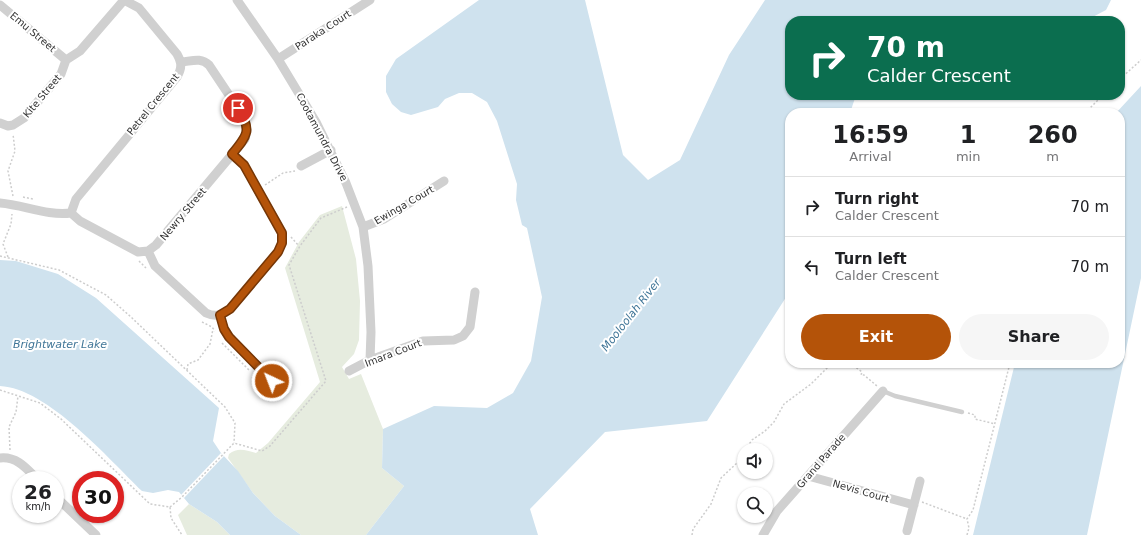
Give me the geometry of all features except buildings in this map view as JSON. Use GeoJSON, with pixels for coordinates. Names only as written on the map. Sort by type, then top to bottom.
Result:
{"type":"FeatureCollection","features":[{"type":"Feature","properties":{"kind":"street","name":"Kite Street"},"geometry":{"type":"LineString","coordinates":[[0,123],[8,126],[13,125],[24,118],[61,74],[66,60],[80,51],[124,0]]}},
{"type":"Feature","properties":{"kind":"street","name":"Petrel Crescent"},"geometry":{"type":"LineString","coordinates":[[71,213],[76,199],[177,77],[182,62],[139,8],[124,0]]}},
{"type":"Feature","properties":{"kind":"street","name":"Cootamundra Drive"},"geometry":{"type":"LineString","coordinates":[[237,0],[278,59],[331,150],[363,227],[368,266],[371,332],[370,360]]}},
{"type":"Feature","properties":{"kind":"street","name":"Paraka Court"},"geometry":{"type":"LineString","coordinates":[[278,59],[369,0]]}},
{"type":"Feature","properties":{"kind":"street","name":"Emu Street"},"geometry":{"type":"LineString","coordinates":[[0,4],[66,60]]}},
{"type":"Feature","properties":{"kind":"street","name":"Newry Street"},"geometry":{"type":"LineString","coordinates":[[148,251],[156,245],[245,139],[247,131],[245,119],[205,61],[199,60],[182,62]]}},
{"type":"Feature","properties":{"kind":"street"},"geometry":{"type":"LineString","coordinates":[[301,166],[331,150]]}},
{"type":"Feature","properties":{"kind":"street"},"geometry":{"type":"LineString","coordinates":[[221,319],[278,252],[282,243],[282,233],[244,165],[232,154]]}},
{"type":"Feature","properties":{"kind":"street","name":"Ewinga Court"},"geometry":{"type":"LineString","coordinates":[[363,227],[384,219],[444,181]]}},
{"type":"Feature","properties":{"kind":"street"},"geometry":{"type":"LineString","coordinates":[[0,203],[13,204],[57,214],[71,213],[80,221],[138,252],[148,251],[155,266],[206,313],[221,319],[229,337],[272,381]]}},
{"type":"Feature","properties":{"kind":"street","name":"Imara Court"},"geometry":{"type":"LineString","coordinates":[[349,371],[370,360],[423,340],[454,340],[463,336],[470,327],[475,292]]}},
{"type":"Feature","properties":{"kind":"street","name":"Grand Parade"},"geometry":{"type":"LineString","coordinates":[[763,535],[777,511],[882,391]]}},
{"type":"Feature","properties":{"kind":"street"},"geometry":{"type":"LineString","coordinates":[[0,458],[10,457],[17,460],[29,471]]}},
{"type":"Feature","properties":{"kind":"street","name":"Nevis Court"},"geometry":{"type":"LineString","coordinates":[[808,476],[914,502]]}},
{"type":"Feature","properties":{"kind":"street"},"geometry":{"type":"LineString","coordinates":[[907,531],[920,481]]}},
{"type":"Feature","properties":{"kind":"street"},"geometry":{"type":"LineString","coordinates":[[64,505],[96,535]]}},
{"type":"Feature","properties":{"kind":"lane"},"geometry":{"type":"LineString","coordinates":[[882,391],[895,396],[962,412]]}},
{"type":"Feature","properties":{"kind":"path"},"geometry":{"type":"LineString","coordinates":[[1125,74],[1141,60]]}},
{"type":"Feature","properties":{"kind":"path"},"geometry":{"type":"LineString","coordinates":[[1090,108],[1098,100]]}},
{"type":"Feature","properties":{"kind":"path"},"geometry":{"type":"LineString","coordinates":[[265,185],[283,173],[294,172],[301,166]]}},
{"type":"Feature","properties":{"kind":"path"},"geometry":{"type":"LineString","coordinates":[[13,196],[37,201]]}},
{"type":"Feature","properties":{"kind":"path"},"geometry":{"type":"LineString","coordinates":[[234,442],[262,451],[270,446],[326,381],[289,265],[300,246],[321,218],[354,204]]}},
{"type":"Feature","properties":{"kind":"path"},"geometry":{"type":"LineString","coordinates":[[6,212],[12,212]]}},
{"type":"Feature","properties":{"kind":"path"},"geometry":{"type":"LineString","coordinates":[[290,233],[290,242]]}},
{"type":"Feature","properties":{"kind":"path"},"geometry":{"type":"LineString","coordinates":[[291,237],[300,246]]}},
{"type":"Feature","properties":{"kind":"path"},"geometry":{"type":"LineString","coordinates":[[0,256],[59,270],[106,295],[225,407],[235,423],[234,442],[170,508]]}},
{"type":"Feature","properties":{"kind":"path"},"geometry":{"type":"LineString","coordinates":[[135,259],[149,272]]}},
{"type":"Feature","properties":{"kind":"path"},"geometry":{"type":"LineString","coordinates":[[199,319],[217,333]]}},
{"type":"Feature","properties":{"kind":"path"},"geometry":{"type":"LineString","coordinates":[[187,370],[188,364],[198,360],[210,344],[212,328],[221,319]]}},
{"type":"Feature","properties":{"kind":"path"},"geometry":{"type":"LineString","coordinates":[[221,341],[223,346],[250,372]]}},
{"type":"Feature","properties":{"kind":"path"},"geometry":{"type":"LineString","coordinates":[[750,443],[774,422],[784,404],[810,384],[827,368]]}},
{"type":"Feature","properties":{"kind":"path"},"geometry":{"type":"LineString","coordinates":[[857,368],[862,372],[861,375],[864,375],[882,391]]}},
{"type":"Feature","properties":{"kind":"path"},"geometry":{"type":"LineString","coordinates":[[967,519],[974,510],[1009,368]]}},
{"type":"Feature","properties":{"kind":"path"},"geometry":{"type":"LineString","coordinates":[[0,390],[40,403],[61,420],[150,504],[170,508]]}},
{"type":"Feature","properties":{"kind":"path"},"geometry":{"type":"LineString","coordinates":[[10,457],[9,427],[16,412],[18,396]]}},
{"type":"Feature","properties":{"kind":"path"},"geometry":{"type":"LineString","coordinates":[[962,412],[975,415],[975,419],[995,424]]}},
{"type":"Feature","properties":{"kind":"path"},"geometry":{"type":"LineString","coordinates":[[692,535],[693,530],[708,510],[722,478],[737,463]]}},
{"type":"Feature","properties":{"kind":"path"},"geometry":{"type":"LineString","coordinates":[[914,502],[967,519]]}},
{"type":"Feature","properties":{"kind":"path"},"geometry":{"type":"LineString","coordinates":[[170,508],[171,518],[182,535]]}},
{"type":"Feature","properties":{"kind":"path"},"geometry":{"type":"LineString","coordinates":[[967,519],[969,528],[967,535]]}},
{"type":"Feature","properties":{"kind":"shaded area"},"geometry":{"type":"Polygon","coordinates":[[[342,206],[356,259],[360,301],[359,340],[354,354],[342,367],[349,379],[361,374],[383,429],[382,468],[404,486],[366,535],[301,535],[275,516],[253,493],[228,458],[229,454],[235,450],[245,450],[256,453],[268,443],[320,382],[285,268],[299,242],[320,215],[342,206]]]}},
{"type":"Feature","properties":{"kind":"shaded area"},"geometry":{"type":"Polygon","coordinates":[[[189,504],[217,522],[230,535],[187,535],[178,515],[189,504]]]}},
{"type":"Feature","properties":{"kind":"water","name":"Mooloolah River"},"geometry":{"type":"Polygon","coordinates":[[[479,0],[585,0],[623,155],[648,180],[680,160],[729,55],[765,0],[1111,0],[1106,10],[1095,16],[785,16],[785,100],[854,100],[852,108],[785,108],[785,299],[707,421],[605,432],[530,509],[538,535],[366,535],[404,486],[382,468],[383,429],[434,406],[487,408],[513,393],[531,361],[542,297],[527,228],[522,225],[516,200],[517,184],[497,121],[487,102],[472,93],[459,93],[445,99],[438,107],[411,115],[401,112],[392,104],[386,92],[386,76],[396,59],[479,0]]]}},
{"type":"Feature","properties":{"kind":"water"},"geometry":{"type":"Polygon","coordinates":[[[1141,86],[1141,278],[1125,354],[1125,108],[1121,108],[1141,86]]]}},
{"type":"Feature","properties":{"kind":"water","name":"Brightwater Lake"},"geometry":{"type":"Polygon","coordinates":[[[0,260],[16,261],[58,274],[96,298],[219,408],[213,441],[221,453],[238,471],[253,493],[275,516],[301,535],[230,535],[217,522],[189,504],[179,492],[168,490],[153,493],[142,491],[124,473],[124,471],[122,471],[95,444],[57,412],[37,399],[18,390],[0,386],[0,260]]]}},
{"type":"Feature","properties":{"kind":"water"},"geometry":{"type":"Polygon","coordinates":[[[1014,368],[1122,368],[1087,535],[973,535],[1014,368]]]}},
{"type":"Feature","properties":{"kind":"pier"},"geometry":{"type":"Polygon","coordinates":[[[221,453],[224,456],[184,498],[181,495],[221,453]]]}},
{"type":"Feature","properties":{"kind":"route"},"geometry":{"type":"LineString","coordinates":[[238,108],[245,119],[247,131],[245,139],[232,154],[244,165],[282,233],[282,243],[278,252],[230,309],[220,315],[224,329],[229,337],[272,381]]}}]}
